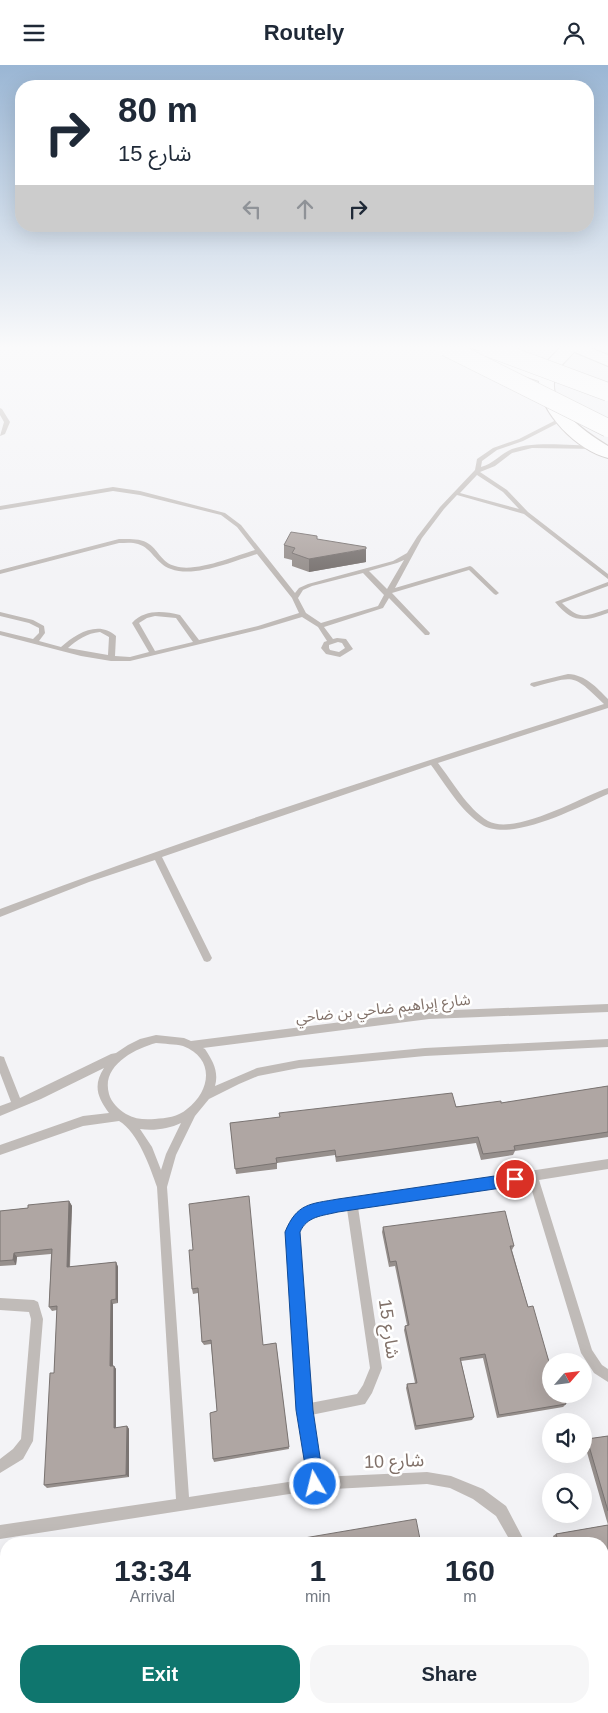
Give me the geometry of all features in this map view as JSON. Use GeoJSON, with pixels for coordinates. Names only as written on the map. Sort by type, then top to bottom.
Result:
{"type":"FeatureCollection","features":[{"type":"Feature","properties":{"kind":"main road"},"geometry":{"type":"LineString","coordinates":[[567,424],[578,434],[604,451]]}},
{"type":"Feature","properties":{"kind":"street"},"geometry":{"type":"LineString","coordinates":[[0,435],[4,433],[7,424]]}},
{"type":"Feature","properties":{"kind":"street"},"geometry":{"type":"LineString","coordinates":[[477,471],[479,460],[487,453],[521,440],[552,424]]}},
{"type":"Feature","properties":{"kind":"street"},"geometry":{"type":"LineString","coordinates":[[320,626],[381,607],[386,593],[408,555],[430,523],[455,493],[477,471],[493,465],[510,452],[532,446],[604,451]]}},
{"type":"Feature","properties":{"kind":"street"},"geometry":{"type":"LineString","coordinates":[[477,471],[505,491],[526,513],[608,577]]}},
{"type":"Feature","properties":{"kind":"street"},"geometry":{"type":"LineString","coordinates":[[0,509],[101,489],[126,490],[223,514],[239,526],[295,597],[303,614],[320,626],[331,641]]}},
{"type":"Feature","properties":{"kind":"street"},"geometry":{"type":"LineString","coordinates":[[455,493],[526,513]]}},
{"type":"Feature","properties":{"kind":"street"},"geometry":{"type":"LineString","coordinates":[[0,572],[119,541],[135,539],[147,544],[166,565],[181,570],[259,551]]}},
{"type":"Feature","properties":{"kind":"street"},"geometry":{"type":"LineString","coordinates":[[295,597],[301,589],[310,585],[395,562],[408,555]]}},
{"type":"Feature","properties":{"kind":"street"},"geometry":{"type":"LineString","coordinates":[[386,593],[470,568],[496,593]]}},
{"type":"Feature","properties":{"kind":"street"},"geometry":{"type":"LineString","coordinates":[[364,571],[386,593],[406,609],[426,633]]}},
{"type":"Feature","properties":{"kind":"street"},"geometry":{"type":"LineString","coordinates":[[608,584],[558,602],[577,619],[584,619],[608,611]]}},
{"type":"Feature","properties":{"kind":"street"},"geometry":{"type":"LineString","coordinates":[[153,653],[135,623],[141,617],[162,613],[178,616],[197,643]]}},
{"type":"Feature","properties":{"kind":"street"},"geometry":{"type":"LineString","coordinates":[[0,614],[31,621],[42,627],[42,633],[35,641]]}},
{"type":"Feature","properties":{"kind":"street"},"geometry":{"type":"LineString","coordinates":[[0,633],[111,659],[130,659],[303,614]]}},
{"type":"Feature","properties":{"kind":"street"},"geometry":{"type":"LineString","coordinates":[[63,649],[74,637],[90,631],[106,631],[113,636],[111,659]]}},
{"type":"Feature","properties":{"kind":"street"},"geometry":{"type":"LineString","coordinates":[[0,913],[157,856],[608,704],[580,677],[568,674],[534,685]]}},
{"type":"Feature","properties":{"kind":"street"},"geometry":{"type":"LineString","coordinates":[[433,762],[475,815],[492,826],[521,826],[608,791]]}},
{"type":"Feature","properties":{"kind":"street"},"geometry":{"type":"LineString","coordinates":[[157,856],[207,958]]}},
{"type":"Feature","properties":{"kind":"street","name":"شارع إبراهيم ضاحي بن ضاحي"},"geometry":{"type":"LineString","coordinates":[[191,1045],[429,1015],[608,1008]]}},
{"type":"Feature","properties":{"kind":"street"},"geometry":{"type":"LineString","coordinates":[[0,1111],[138,1044],[156,1039],[174,1039],[191,1045],[205,1056],[212,1071],[213,1079],[206,1096]]}},
{"type":"Feature","properties":{"kind":"street"},"geometry":{"type":"LineString","coordinates":[[162,1187],[171,1154],[192,1111],[206,1096],[234,1081],[258,1073],[299,1065],[425,1052],[608,1043]]}},
{"type":"Feature","properties":{"kind":"street"},"geometry":{"type":"LineString","coordinates":[[121,1053],[109,1067],[102,1084],[106,1101],[140,1134],[148,1148],[162,1187],[183,1505]]}},
{"type":"Feature","properties":{"kind":"street"},"geometry":{"type":"LineString","coordinates":[[0,1060],[17,1104]]}},
{"type":"Feature","properties":{"kind":"street"},"geometry":{"type":"LineString","coordinates":[[0,1151],[46,1132],[83,1121],[124,1118],[145,1125],[165,1124],[192,1111]]}},
{"type":"Feature","properties":{"kind":"street"},"geometry":{"type":"LineString","coordinates":[[315,1484],[304,1410],[292,1232],[298,1219],[310,1211],[352,1203],[533,1177],[608,1164]]}},
{"type":"Feature","properties":{"kind":"street"},"geometry":{"type":"LineString","coordinates":[[533,1177],[587,1353],[598,1369],[608,1376]]}},
{"type":"Feature","properties":{"kind":"street","name":"شارع 15"},"geometry":{"type":"LineString","coordinates":[[304,1410],[361,1400],[368,1389],[376,1368],[352,1203]]}},
{"type":"Feature","properties":{"kind":"street"},"geometry":{"type":"LineString","coordinates":[[0,1304],[34,1306],[37,1319],[27,1441],[18,1454],[0,1467]]}},
{"type":"Feature","properties":{"kind":"street","name":"شارع 10"},"geometry":{"type":"LineString","coordinates":[[0,1532],[315,1484],[427,1477],[452,1482],[478,1493],[501,1511],[515,1537]]}},
{"type":"Feature","properties":{"kind":"building"},"geometry":{"type":"Polygon","coordinates":[[[291,532],[317,536],[317,539],[366,547],[366,549],[309,559],[292,553],[295,548],[284,545],[291,532]]]}},
{"type":"Feature","properties":{"kind":"building"},"geometry":{"type":"Polygon","coordinates":[[[608,1086],[608,1132],[514,1146],[515,1150],[483,1154],[478,1137],[336,1157],[335,1150],[276,1158],[277,1163],[235,1169],[230,1123],[280,1117],[279,1113],[452,1093],[456,1107],[501,1101],[501,1103],[608,1086]]]}},
{"type":"Feature","properties":{"kind":"building"},"geometry":{"type":"Polygon","coordinates":[[[249,1196],[263,1345],[276,1343],[289,1447],[213,1459],[210,1413],[217,1411],[211,1340],[202,1342],[198,1288],[192,1289],[189,1250],[193,1250],[189,1204],[249,1196]]]}},
{"type":"Feature","properties":{"kind":"building"},"geometry":{"type":"Polygon","coordinates":[[[69,1201],[67,1267],[116,1262],[116,1299],[111,1300],[110,1366],[114,1366],[114,1428],[127,1426],[126,1475],[44,1485],[50,1373],[54,1373],[57,1306],[49,1307],[52,1249],[14,1253],[13,1260],[0,1261],[0,1211],[28,1208],[28,1205],[69,1201]]]}},
{"type":"Feature","properties":{"kind":"building"},"geometry":{"type":"Polygon","coordinates":[[[505,1211],[514,1246],[510,1246],[528,1307],[533,1306],[546,1353],[542,1353],[542,1403],[566,1404],[499,1415],[485,1354],[460,1358],[474,1417],[416,1426],[407,1384],[417,1383],[405,1326],[409,1325],[396,1261],[390,1262],[383,1227],[505,1211]]]}},
{"type":"Feature","properties":{"kind":"building"},"geometry":{"type":"Polygon","coordinates":[[[608,1436],[608,1511],[592,1456],[592,1438],[608,1436]]]}},
{"type":"Feature","properties":{"kind":"building"},"geometry":{"type":"Polygon","coordinates":[[[416,1519],[420,1537],[310,1537],[416,1519]]]}},
{"type":"Feature","properties":{"kind":"building"},"geometry":{"type":"Polygon","coordinates":[[[608,1525],[608,1537],[557,1537],[556,1534],[608,1525]]]}},
{"type":"Feature","properties":{"kind":"route"},"geometry":{"type":"LineString","coordinates":[[315,1484],[304,1410],[292,1232],[298,1219],[310,1211],[338,1205],[515,1179]]}}]}
